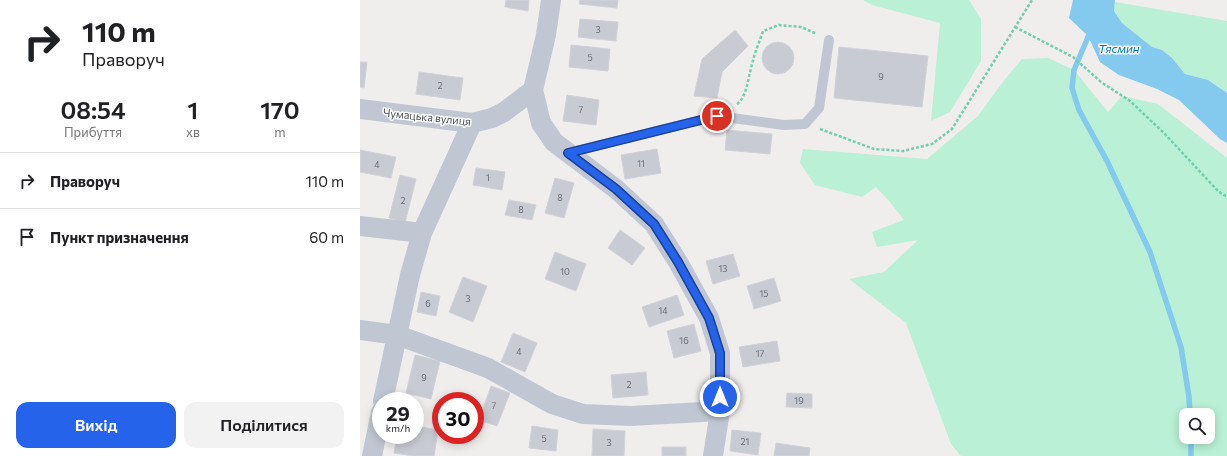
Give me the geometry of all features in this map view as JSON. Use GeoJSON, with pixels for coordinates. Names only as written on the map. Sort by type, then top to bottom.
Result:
{"type":"FeatureCollection","features":[{"type":"Feature","properties":{"kind":"street"},"geometry":{"type":"LineString","coordinates":[[551,0],[546,35],[533,90],[541,123],[554,142],[616,189],[654,224],[678,262],[709,318],[720,353],[720,411],[713,456]]}},
{"type":"Feature","properties":{"kind":"street","name":"Чумацька вулиця"},"geometry":{"type":"LineString","coordinates":[[360,109],[472,123],[492,118],[504,112],[533,90]]}},
{"type":"Feature","properties":{"kind":"street"},"geometry":{"type":"LineString","coordinates":[[504,112],[541,123]]}},
{"type":"Feature","properties":{"kind":"street"},"geometry":{"type":"LineString","coordinates":[[385,392],[410,275],[422,233],[472,123]]}},
{"type":"Feature","properties":{"kind":"street"},"geometry":{"type":"LineString","coordinates":[[360,226],[422,233]]}},
{"type":"Feature","properties":{"kind":"street"},"geometry":{"type":"LineString","coordinates":[[360,330],[397,335],[488,368],[552,404],[583,414],[631,416],[720,411]]}},
{"type":"Feature","properties":{"kind":"street"},"geometry":{"type":"LineString","coordinates":[[372,456],[374,444]]}},
{"type":"Feature","properties":{"kind":"lane"},"geometry":{"type":"LineString","coordinates":[[568,153],[717,116],[784,125],[805,124],[819,108],[829,40]]}},
{"type":"Feature","properties":{"kind":"path"},"geometry":{"type":"LineString","coordinates":[[805,124],[874,149],[903,151],[932,144],[952,129],[1032,0]]}},
{"type":"Feature","properties":{"kind":"path"},"geometry":{"type":"LineString","coordinates":[[717,116],[740,102],[747,86],[753,60],[763,31],[779,25],[801,27],[829,40]]}},
{"type":"Feature","properties":{"kind":"path"},"geometry":{"type":"LineString","coordinates":[[1015,27],[1073,56],[1101,82],[1130,101],[1164,133],[1218,190],[1227,197]]}},
{"type":"Feature","properties":{"kind":"green space"},"geometry":{"type":"Polygon","coordinates":[[[863,0],[969,0],[981,19],[981,61],[950,112],[931,121],[940,23],[872,5],[863,0]]]}},
{"type":"Feature","properties":{"kind":"green space"},"geometry":{"type":"Polygon","coordinates":[[[1115,2],[1227,21],[1227,93],[1208,80],[1185,74],[1172,58],[1162,50],[1152,47],[1122,23],[1114,11],[1115,2]]]}},
{"type":"Feature","properties":{"kind":"green space"},"geometry":{"type":"Polygon","coordinates":[[[1048,58],[1074,70],[1108,112],[1122,96],[1158,104],[1227,158],[1227,456],[961,456],[951,444],[906,323],[849,279],[884,272],[918,240],[877,247],[872,232],[904,220],[876,187],[862,197],[815,185],[800,163],[803,149],[927,159],[978,116],[1022,59],[1048,58]]]}},
{"type":"Feature","properties":{"kind":"water","name":"Тясмин"},"geometry":{"type":"Polygon","coordinates":[[[1073,0],[1115,0],[1114,11],[1122,23],[1152,47],[1162,50],[1172,58],[1185,74],[1208,80],[1227,93],[1227,143],[1220,139],[1179,100],[1157,89],[1119,75],[1100,62],[1088,36],[1069,18],[1073,0]]]}},
{"type":"Feature","properties":{"kind":"building"},"geometry":{"type":"Polygon","coordinates":[[[506,0],[529,0],[528,11],[505,7],[506,0]]]}},
{"type":"Feature","properties":{"kind":"building"},"geometry":{"type":"Polygon","coordinates":[[[580,0],[618,0],[617,8],[579,4],[580,0]]]}},
{"type":"Feature","properties":{"kind":"building"},"geometry":{"type":"Polygon","coordinates":[[[580,19],[618,22],[616,41],[578,37],[580,19]]]}},
{"type":"Feature","properties":{"kind":"building"},"geometry":{"type":"Polygon","coordinates":[[[735,30],[748,46],[722,72],[717,98],[694,96],[702,59],[735,30]]]}},
{"type":"Feature","properties":{"kind":"building"},"geometry":{"type":"Polygon","coordinates":[[[775,42],[781,42],[791,49],[794,58],[793,64],[787,71],[781,74],[775,74],[765,67],[762,61],[762,55],[769,45],[775,42]]]}},
{"type":"Feature","properties":{"kind":"building"},"geometry":{"type":"Polygon","coordinates":[[[571,45],[610,49],[608,71],[569,67],[571,45]]]}},
{"type":"Feature","properties":{"kind":"building"},"geometry":{"type":"Polygon","coordinates":[[[839,47],[928,56],[922,107],[834,98],[839,47]]]}},
{"type":"Feature","properties":{"kind":"building"},"geometry":{"type":"Polygon","coordinates":[[[360,62],[367,62],[364,88],[360,87],[360,62]]]}},
{"type":"Feature","properties":{"kind":"building"},"geometry":{"type":"Polygon","coordinates":[[[419,72],[463,78],[460,100],[416,94],[419,72]]]}},
{"type":"Feature","properties":{"kind":"building"},"geometry":{"type":"Polygon","coordinates":[[[567,95],[599,100],[596,125],[563,121],[567,95]]]}},
{"type":"Feature","properties":{"kind":"building"},"geometry":{"type":"Polygon","coordinates":[[[727,130],[772,134],[770,154],[725,150],[727,130]]]}},
{"type":"Feature","properties":{"kind":"building"},"geometry":{"type":"Polygon","coordinates":[[[657,149],[661,173],[625,179],[621,155],[657,149]]]}},
{"type":"Feature","properties":{"kind":"building"},"geometry":{"type":"Polygon","coordinates":[[[360,150],[396,157],[391,178],[360,172],[360,150]]]}},
{"type":"Feature","properties":{"kind":"building"},"geometry":{"type":"Polygon","coordinates":[[[476,168],[505,172],[502,190],[473,185],[476,168]]]}},
{"type":"Feature","properties":{"kind":"building"},"geometry":{"type":"Polygon","coordinates":[[[400,175],[416,179],[405,223],[389,218],[400,175]]]}},
{"type":"Feature","properties":{"kind":"building"},"geometry":{"type":"Polygon","coordinates":[[[555,178],[574,183],[564,218],[545,213],[555,178]]]}},
{"type":"Feature","properties":{"kind":"building"},"geometry":{"type":"Polygon","coordinates":[[[509,200],[536,205],[532,220],[505,215],[509,200]]]}},
{"type":"Feature","properties":{"kind":"building"},"geometry":{"type":"Polygon","coordinates":[[[620,230],[645,248],[632,265],[608,248],[620,230]]]}},
{"type":"Feature","properties":{"kind":"building"},"geometry":{"type":"Polygon","coordinates":[[[555,252],[586,264],[576,291],[545,279],[555,252]]]}},
{"type":"Feature","properties":{"kind":"building"},"geometry":{"type":"Polygon","coordinates":[[[733,254],[740,276],[713,284],[706,261],[733,254]]]}},
{"type":"Feature","properties":{"kind":"building"},"geometry":{"type":"Polygon","coordinates":[[[463,277],[487,286],[473,322],[449,312],[463,277]]]}},
{"type":"Feature","properties":{"kind":"building"},"geometry":{"type":"Polygon","coordinates":[[[774,278],[781,301],[754,309],[747,286],[774,278]]]}},
{"type":"Feature","properties":{"kind":"building"},"geometry":{"type":"Polygon","coordinates":[[[421,292],[440,296],[436,316],[417,312],[421,292]]]}},
{"type":"Feature","properties":{"kind":"building"},"geometry":{"type":"Polygon","coordinates":[[[677,295],[684,315],[649,327],[642,307],[677,295]]]}},
{"type":"Feature","properties":{"kind":"building"},"geometry":{"type":"Polygon","coordinates":[[[694,324],[701,351],[674,358],[667,331],[694,324]]]}},
{"type":"Feature","properties":{"kind":"building"},"geometry":{"type":"Polygon","coordinates":[[[513,333],[537,343],[525,372],[501,362],[513,333]]]}},
{"type":"Feature","properties":{"kind":"building"},"geometry":{"type":"Polygon","coordinates":[[[777,341],[780,361],[743,367],[739,347],[777,341]]]}},
{"type":"Feature","properties":{"kind":"building"},"geometry":{"type":"Polygon","coordinates":[[[415,355],[440,361],[431,399],[424,397],[424,392],[406,392],[415,355]]]}},
{"type":"Feature","properties":{"kind":"building"},"geometry":{"type":"Polygon","coordinates":[[[646,372],[648,395],[613,398],[611,375],[646,372]]]}},
{"type":"Feature","properties":{"kind":"building"},"geometry":{"type":"Polygon","coordinates":[[[491,386],[510,393],[497,426],[484,422],[484,406],[491,386]]]}},
{"type":"Feature","properties":{"kind":"building"},"geometry":{"type":"Polygon","coordinates":[[[787,393],[812,394],[812,408],[786,407],[787,393]]]}},
{"type":"Feature","properties":{"kind":"building"},"geometry":{"type":"Polygon","coordinates":[[[532,426],[558,430],[556,451],[529,448],[532,426]]]}},
{"type":"Feature","properties":{"kind":"building"},"geometry":{"type":"Polygon","coordinates":[[[424,428],[432,429],[432,444],[436,444],[434,456],[414,456],[394,453],[396,444],[424,444],[424,428]]]}},
{"type":"Feature","properties":{"kind":"building"},"geometry":{"type":"Polygon","coordinates":[[[593,429],[625,431],[624,456],[592,456],[593,429]]]}},
{"type":"Feature","properties":{"kind":"building"},"geometry":{"type":"Polygon","coordinates":[[[732,430],[761,433],[758,455],[730,451],[732,430]]]}},
{"type":"Feature","properties":{"kind":"building"},"geometry":{"type":"Polygon","coordinates":[[[776,443],[810,448],[809,456],[774,456],[776,443]]]}},
{"type":"Feature","properties":{"kind":"building"},"geometry":{"type":"Polygon","coordinates":[[[662,447],[686,447],[686,456],[662,456],[662,447]]]}},
{"type":"Feature","properties":{"kind":"waterway"},"geometry":{"type":"LineString","coordinates":[[1091,30],[1074,70],[1072,88],[1079,110],[1107,161],[1150,252],[1181,347],[1190,408]]}},
{"type":"Feature","properties":{"kind":"waterway"},"geometry":{"type":"LineString","coordinates":[[1191,444],[1191,456]]}},
{"type":"Feature","properties":{"kind":"route"},"geometry":{"type":"LineString","coordinates":[[717,116],[568,153],[616,189],[654,224],[678,262],[709,318],[720,353],[720,397]]}}]}
